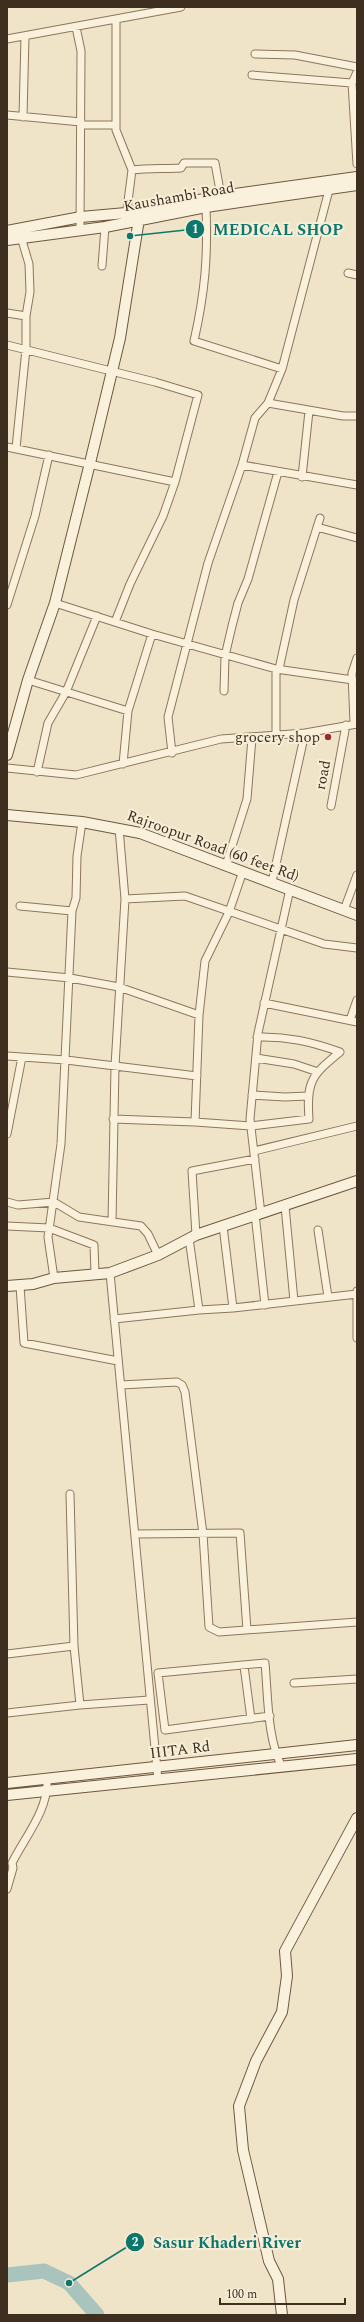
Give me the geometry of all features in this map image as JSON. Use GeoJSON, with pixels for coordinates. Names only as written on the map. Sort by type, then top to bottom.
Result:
{"type":"FeatureCollection","features":[{"type":"Feature","properties":{"kind":"street"},"geometry":{"type":"LineString","coordinates":[[7,39],[181,7]]}},
{"type":"Feature","properties":{"kind":"street"},"geometry":{"type":"LineString","coordinates":[[116,20],[116,130],[132,170],[126,217]]}},
{"type":"Feature","properties":{"kind":"street"},"geometry":{"type":"LineString","coordinates":[[76,27],[81,51],[82,124],[80,230]]}},
{"type":"Feature","properties":{"kind":"street"},"geometry":{"type":"LineString","coordinates":[[24,117],[26,36]]}},
{"type":"Feature","properties":{"kind":"street"},"geometry":{"type":"LineString","coordinates":[[255,54],[295,55],[357,67]]}},
{"type":"Feature","properties":{"kind":"street"},"geometry":{"type":"LineString","coordinates":[[357,72],[352,83],[357,164]]}},
{"type":"Feature","properties":{"kind":"street"},"geometry":{"type":"LineString","coordinates":[[252,76],[352,83]]}},
{"type":"Feature","properties":{"kind":"street"},"geometry":{"type":"LineString","coordinates":[[7,116],[82,124],[116,125]]}},
{"type":"Feature","properties":{"kind":"street"},"geometry":{"type":"LineString","coordinates":[[132,170],[152,167],[181,168],[184,163],[215,162],[221,196]]}},
{"type":"Feature","properties":{"kind":"street"},"geometry":{"type":"LineString","coordinates":[[7,231],[81,217],[126,217],[221,196],[357,177]]}},
{"type":"Feature","properties":{"kind":"street","name":"Kaushambi Road"},"geometry":{"type":"LineString","coordinates":[[7,240],[105,227],[126,217],[139,219],[206,207],[357,185]]}},
{"type":"Feature","properties":{"kind":"street"},"geometry":{"type":"LineString","coordinates":[[172,753],[168,717],[188,645],[208,563],[242,465],[255,418],[268,403],[282,369],[329,190]]}},
{"type":"Feature","properties":{"kind":"street"},"geometry":{"type":"LineString","coordinates":[[206,207],[208,250],[205,280],[194,341],[282,369]]}},
{"type":"Feature","properties":{"kind":"street"},"geometry":{"type":"LineString","coordinates":[[7,756],[28,680],[55,603],[90,463],[120,338],[139,219]]}},
{"type":"Feature","properties":{"kind":"street"},"geometry":{"type":"LineString","coordinates":[[102,266],[105,227]]}},
{"type":"Feature","properties":{"kind":"street"},"geometry":{"type":"LineString","coordinates":[[16,448],[26,349],[26,316],[30,292],[29,264],[21,238]]}},
{"type":"Feature","properties":{"kind":"street"},"geometry":{"type":"LineString","coordinates":[[348,273],[357,275]]}},
{"type":"Feature","properties":{"kind":"street"},"geometry":{"type":"LineString","coordinates":[[7,313],[26,316]]}},
{"type":"Feature","properties":{"kind":"street"},"geometry":{"type":"LineString","coordinates":[[7,345],[112,371],[198,395],[175,482],[163,516],[130,584],[115,622]]}},
{"type":"Feature","properties":{"kind":"street"},"geometry":{"type":"LineString","coordinates":[[268,403],[343,416],[357,416]]}},
{"type":"Feature","properties":{"kind":"street"},"geometry":{"type":"LineString","coordinates":[[302,477],[309,411]]}},
{"type":"Feature","properties":{"kind":"street"},"geometry":{"type":"LineString","coordinates":[[7,447],[90,463],[175,482]]}},
{"type":"Feature","properties":{"kind":"street"},"geometry":{"type":"LineString","coordinates":[[7,605],[35,516],[48,455]]}},
{"type":"Feature","properties":{"kind":"street"},"geometry":{"type":"LineString","coordinates":[[242,465],[302,477],[357,485]]}},
{"type":"Feature","properties":{"kind":"street"},"geometry":{"type":"LineString","coordinates":[[224,691],[225,656],[238,603],[248,578],[278,472]]}},
{"type":"Feature","properties":{"kind":"street"},"geometry":{"type":"LineString","coordinates":[[276,735],[278,669],[294,600],[320,518]]}},
{"type":"Feature","properties":{"kind":"street"},"geometry":{"type":"LineString","coordinates":[[317,527],[357,538]]}},
{"type":"Feature","properties":{"kind":"street"},"geometry":{"type":"LineString","coordinates":[[55,603],[225,656],[278,669],[353,680]]}},
{"type":"Feature","properties":{"kind":"street"},"geometry":{"type":"LineString","coordinates":[[37,772],[48,723],[66,692],[97,616]]}},
{"type":"Feature","properties":{"kind":"street"},"geometry":{"type":"LineString","coordinates":[[123,764],[128,711],[152,634]]}},
{"type":"Feature","properties":{"kind":"street"},"geometry":{"type":"LineString","coordinates":[[7,768],[76,775],[172,753],[221,739],[252,738],[305,733],[355,723],[355,696],[352,672],[357,658]]}},
{"type":"Feature","properties":{"kind":"street"},"geometry":{"type":"LineString","coordinates":[[28,680],[128,711]]}},
{"type":"Feature","properties":{"kind":"street","name":"road"},"geometry":{"type":"LineString","coordinates":[[331,806],[346,725]]}},
{"type":"Feature","properties":{"kind":"street"},"geometry":{"type":"LineString","coordinates":[[272,882],[305,733]]}},
{"type":"Feature","properties":{"kind":"street"},"geometry":{"type":"LineString","coordinates":[[226,865],[247,799],[252,738]]}},
{"type":"Feature","properties":{"kind":"street","name":"Rajroopur Road (60 feet Rd)"},"geometry":{"type":"LineString","coordinates":[[7,815],[82,822],[140,833],[357,915]]}},
{"type":"Feature","properties":{"kind":"street"},"geometry":{"type":"LineString","coordinates":[[54,1278],[48,1237],[61,1144],[72,911],[76,898],[78,856],[82,822]]}},
{"type":"Feature","properties":{"kind":"street"},"geometry":{"type":"LineString","coordinates":[[112,1222],[115,1066],[125,899],[119,828]]}},
{"type":"Feature","properties":{"kind":"street"},"geometry":{"type":"LineString","coordinates":[[195,1122],[199,1015],[205,961],[229,912],[243,871]]}},
{"type":"Feature","properties":{"kind":"street"},"geometry":{"type":"LineString","coordinates":[[344,910],[357,875]]}},
{"type":"Feature","properties":{"kind":"street"},"geometry":{"type":"LineString","coordinates":[[265,1305],[255,1159],[251,1126],[252,1094],[258,1037],[264,1003],[290,889]]}},
{"type":"Feature","properties":{"kind":"street"},"geometry":{"type":"LineString","coordinates":[[125,899],[185,896],[324,944],[357,948]]}},
{"type":"Feature","properties":{"kind":"street"},"geometry":{"type":"LineString","coordinates":[[20,906],[72,911]]}},
{"type":"Feature","properties":{"kind":"street"},"geometry":{"type":"LineString","coordinates":[[7,972],[70,978],[119,987],[199,1015]]}},
{"type":"Feature","properties":{"kind":"street"},"geometry":{"type":"LineString","coordinates":[[264,1003],[353,1021],[357,1000]]}},
{"type":"Feature","properties":{"kind":"street"},"geometry":{"type":"LineString","coordinates":[[113,1119],[251,1126],[309,1119],[308,1096],[310,1082],[318,1072],[340,1052],[310,1041],[274,1036],[258,1037]]}},
{"type":"Feature","properties":{"kind":"street"},"geometry":{"type":"LineString","coordinates":[[7,1056],[66,1060],[196,1076]]}},
{"type":"Feature","properties":{"kind":"street"},"geometry":{"type":"LineString","coordinates":[[7,1134],[22,1057]]}},
{"type":"Feature","properties":{"kind":"street"},"geometry":{"type":"LineString","coordinates":[[256,1058],[294,1064],[318,1072]]}},
{"type":"Feature","properties":{"kind":"street"},"geometry":{"type":"LineString","coordinates":[[252,1094],[285,1097],[308,1096]]}},
{"type":"Feature","properties":{"kind":"street"},"geometry":{"type":"LineString","coordinates":[[254,1151],[357,1126]]}},
{"type":"Feature","properties":{"kind":"street"},"geometry":{"type":"LineString","coordinates":[[199,1310],[192,1237],[192,1171],[255,1159]]}},
{"type":"Feature","properties":{"kind":"street"},"geometry":{"type":"LineString","coordinates":[[7,1286],[33,1284],[54,1278],[95,1273],[110,1273],[158,1256],[192,1237],[357,1181]]}},
{"type":"Feature","properties":{"kind":"street"},"geometry":{"type":"LineString","coordinates":[[7,1202],[18,1205],[54,1202],[79,1217],[141,1226],[148,1234],[158,1256]]}},
{"type":"Feature","properties":{"kind":"street"},"geometry":{"type":"LineString","coordinates":[[285,1206],[294,1301]]}},
{"type":"Feature","properties":{"kind":"street"},"geometry":{"type":"LineString","coordinates":[[7,1226],[49,1228],[94,1245],[95,1273]]}},
{"type":"Feature","properties":{"kind":"street"},"geometry":{"type":"LineString","coordinates":[[223,1226],[232,1308]]}},
{"type":"Feature","properties":{"kind":"street"},"geometry":{"type":"LineString","coordinates":[[318,1230],[328,1297]]}},
{"type":"Feature","properties":{"kind":"street"},"geometry":{"type":"LineString","coordinates":[[110,1273],[149,1700],[158,1780]]}},
{"type":"Feature","properties":{"kind":"street"},"geometry":{"type":"LineString","coordinates":[[20,1286],[24,1343],[118,1362]]}},
{"type":"Feature","properties":{"kind":"street"},"geometry":{"type":"LineString","coordinates":[[114,1319],[265,1305],[357,1293],[357,1338]]}},
{"type":"Feature","properties":{"kind":"street"},"geometry":{"type":"LineString","coordinates":[[121,1386],[177,1382],[182,1384],[185,1392],[203,1534],[210,1627],[220,1632],[357,1622]]}},
{"type":"Feature","properties":{"kind":"street"},"geometry":{"type":"LineString","coordinates":[[70,1494],[74,1646],[80,1705]]}},
{"type":"Feature","properties":{"kind":"street"},"geometry":{"type":"LineString","coordinates":[[135,1534],[240,1533],[247,1630]]}},
{"type":"Feature","properties":{"kind":"street"},"geometry":{"type":"LineString","coordinates":[[7,1654],[74,1646]]}},
{"type":"Feature","properties":{"kind":"street"},"geometry":{"type":"LineString","coordinates":[[270,1716],[165,1730],[158,1673],[265,1663],[274,1753],[282,1767]]}},
{"type":"Feature","properties":{"kind":"street"},"geometry":{"type":"LineString","coordinates":[[244,1666],[251,1719]]}},
{"type":"Feature","properties":{"kind":"street"},"geometry":{"type":"LineString","coordinates":[[294,1683],[357,1679]]}},
{"type":"Feature","properties":{"kind":"street"},"geometry":{"type":"LineString","coordinates":[[7,1713],[80,1705],[149,1700]]}},
{"type":"Feature","properties":{"kind":"street","name":"IIITA Rd"},"geometry":{"type":"LineString","coordinates":[[7,1783],[157,1768],[274,1753],[357,1745]]}},
{"type":"Feature","properties":{"kind":"street","name":"IIITA Rd"},"geometry":{"type":"LineString","coordinates":[[7,1795],[357,1759]]}},
{"type":"Feature","properties":{"kind":"street"},"geometry":{"type":"LineString","coordinates":[[7,1889],[13,1868],[12,1863],[36,1821],[48,1791],[46,1779]]}},
{"type":"Feature","properties":{"kind":"street"},"geometry":{"type":"LineString","coordinates":[[282,2315],[278,2279],[269,2261],[243,2150],[239,2106],[256,2061],[282,2012],[287,1976],[284,1951],[357,1818]]}},
{"type":"Feature","properties":{"kind":"waterway"},"geometry":{"type":"LineString","coordinates":[[7,2275],[44,2271],[69,2283],[97,2315]]}},
{"type":"Feature","properties":{"kind":"place","name":"MEDICAL SHOP"},"geometry":{"type":"Point","coordinates":[130,236]}},
{"type":"Feature","properties":{"kind":"place","name":"grocery shop"},"geometry":{"type":"Point","coordinates":[328,737]}},
{"type":"Feature","properties":{"kind":"place","name":"Sasur Khaderi River"},"geometry":{"type":"Point","coordinates":[69,2283]}}]}
